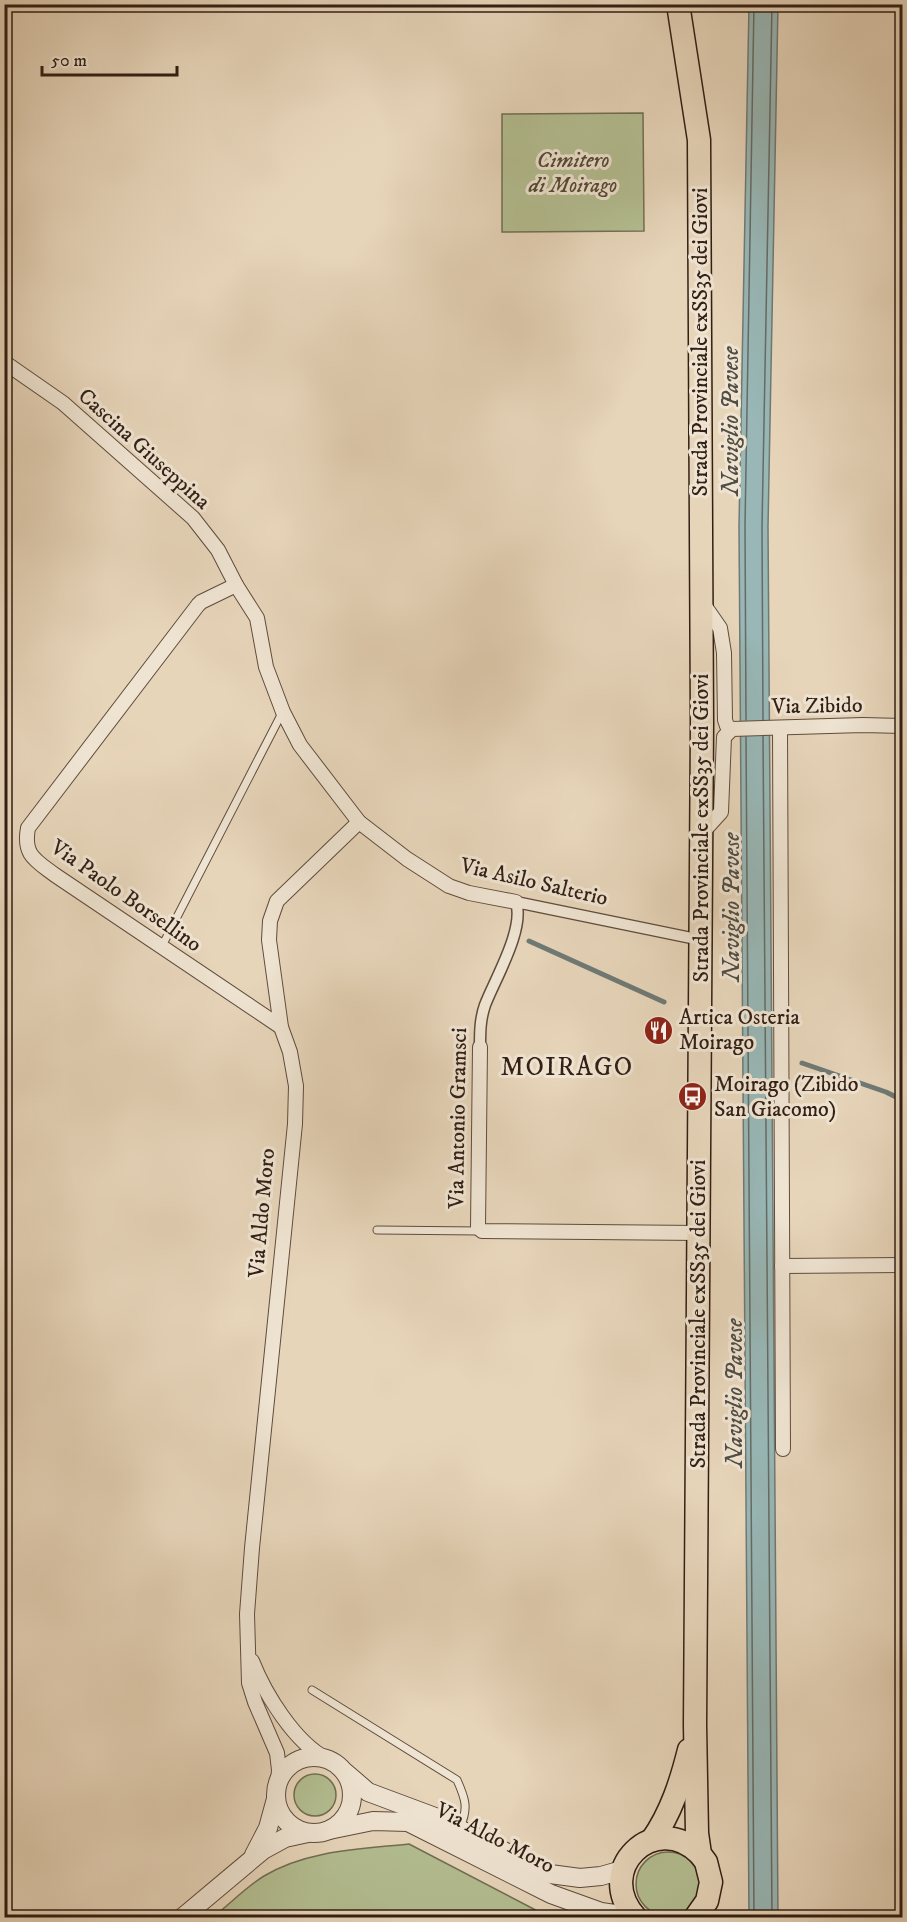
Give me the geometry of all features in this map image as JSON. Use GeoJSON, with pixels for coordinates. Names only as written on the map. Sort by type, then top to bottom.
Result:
{"type":"FeatureCollection","features":[{"type":"Feature","properties":{"kind":"main road","name":"Strada Provinciale exSS35 dei Giovi"},"geometry":{"type":"LineString","coordinates":[[678,4],[699,140],[701,940],[695,1725]]}},
{"type":"Feature","properties":{"kind":"main road"},"geometry":{"type":"LineString","coordinates":[[652,1840],[661,1827],[676,1795],[695,1725]]}},
{"type":"Feature","properties":{"kind":"main road"},"geometry":{"type":"LineString","coordinates":[[695,1725],[697,1833],[700,1854],[709,1872],[710,1892],[702,1910],[695,1917]]}},
{"type":"Feature","properties":{"kind":"main road"},"geometry":{"type":"LineString","coordinates":[[636,1917],[624,1901],[621,1891],[622,1870],[636,1849],[652,1840],[666,1838],[680,1840],[700,1854]]}},
{"type":"Feature","properties":{"kind":"street","name":"Cascina Giuseppina"},"geometry":{"type":"LineString","coordinates":[[4,362],[63,403],[193,518],[218,550],[236,585]]}},
{"type":"Feature","properties":{"kind":"street","name":"Via Asilo Salterio"},"geometry":{"type":"LineString","coordinates":[[236,585],[257,618],[267,667],[283,712],[300,745],[359,822],[407,859],[449,886],[470,894],[701,940]]}},
{"type":"Feature","properties":{"kind":"street","name":"Via Paolo Borsellino"},"geometry":{"type":"LineString","coordinates":[[236,585],[198,605],[28,828],[26,839],[28,850],[33,858],[161,948],[281,1027]]}},
{"type":"Feature","properties":{"kind":"street"},"geometry":{"type":"LineString","coordinates":[[701,601],[720,628],[724,653],[725,720],[727,726],[732,729],[724,737],[721,812],[701,834]]}},
{"type":"Feature","properties":{"kind":"street","name":"Via Zibido"},"geometry":{"type":"LineString","coordinates":[[732,729],[903,726]]}},
{"type":"Feature","properties":{"kind":"street"},"geometry":{"type":"LineString","coordinates":[[780,728],[783,1449]]}},
{"type":"Feature","properties":{"kind":"street","name":"Via Aldo Moro"},"geometry":{"type":"LineString","coordinates":[[277,1792],[279,1770],[277,1753],[251,1692],[247,1645],[251,1557],[295,1124],[296,1086],[290,1052],[281,1027],[269,940],[270,921],[278,901],[359,822]]}},
{"type":"Feature","properties":{"kind":"street","name":"Via Antonio Gramsci"},"geometry":{"type":"LineString","coordinates":[[516,902],[519,911],[511,946],[485,1005],[480,1025],[478,1227],[482,1231],[699,1233]]}},
{"type":"Feature","properties":{"kind":"street"},"geometry":{"type":"LineString","coordinates":[[782,1266],[903,1265]]}},
{"type":"Feature","properties":{"kind":"street","name":"Via Aldo Moro"},"geometry":{"type":"LineString","coordinates":[[247,1645],[258,1677],[276,1706],[307,1746],[327,1759]]}},
{"type":"Feature","properties":{"kind":"street"},"geometry":{"type":"LineString","coordinates":[[182,1917],[252,1859],[285,1838],[330,1830],[342,1822],[350,1809],[352,1789],[346,1773],[338,1765],[327,1759],[310,1757],[298,1761],[284,1772],[268,1828],[252,1859]]}},
{"type":"Feature","properties":{"kind":"street","name":"Via Aldo Moro"},"geometry":{"type":"LineString","coordinates":[[346,1773],[368,1792],[435,1818],[557,1876],[589,1877],[622,1870]]}},
{"type":"Feature","properties":{"kind":"street"},"geometry":{"type":"LineString","coordinates":[[277,1792],[280,1812],[288,1823],[301,1831],[311,1833]]}},
{"type":"Feature","properties":{"kind":"street","name":"Via Aldo Moro"},"geometry":{"type":"LineString","coordinates":[[330,1830],[373,1821],[408,1822],[551,1894],[601,1912],[636,1917]]}},
{"type":"Feature","properties":{"kind":"lane"},"geometry":{"type":"LineString","coordinates":[[161,948],[283,712]]}},
{"type":"Feature","properties":{"kind":"lane"},"geometry":{"type":"LineString","coordinates":[[377,1230],[482,1231]]}},
{"type":"Feature","properties":{"kind":"lane"},"geometry":{"type":"LineString","coordinates":[[312,1689],[457,1780],[465,1799],[464,1818],[459,1830]]}},
{"type":"Feature","properties":{"kind":"green space","name":"Cimitero di Moirago"},"geometry":{"type":"Polygon","coordinates":[[[643,113],[644,231],[502,232],[502,114],[643,113]]]}},
{"type":"Feature","properties":{"kind":"green space"},"geometry":{"type":"Polygon","coordinates":[[[315,1774],[330,1780],[336,1795],[330,1810],[315,1816],[300,1810],[294,1795],[300,1780],[315,1774]]]}},
{"type":"Feature","properties":{"kind":"green space"},"geometry":{"type":"Polygon","coordinates":[[[409,1844],[549,1917],[213,1917],[257,1880],[281,1867],[335,1852],[409,1844]]]}},
{"type":"Feature","properties":{"kind":"green space"},"geometry":{"type":"Polygon","coordinates":[[[662,1852],[674,1852],[691,1861],[698,1872],[700,1884],[698,1896],[691,1907],[674,1916],[662,1916],[650,1911],[641,1902],[636,1890],[636,1878],[641,1866],[650,1857],[662,1852]]]}},
{"type":"Feature","properties":{"kind":"water"},"geometry":{"type":"Polygon","coordinates":[[[749,5],[778,5],[768,527],[778,1918],[749,1917],[739,526],[749,5]]]}},
{"type":"Feature","properties":{"kind":"waterway"},"geometry":{"type":"LineString","coordinates":[[529,941],[664,1002]]}},
{"type":"Feature","properties":{"kind":"waterway"},"geometry":{"type":"LineString","coordinates":[[802,1063],[886,1092],[902,1100]]}},
{"type":"Feature","properties":{"kind":"place","name":"Artica Osteria Moirago"},"geometry":{"type":"Point","coordinates":[658,1030]}},
{"type":"Feature","properties":{"kind":"place","name":"Moirago (Zibido San Giacomo)"},"geometry":{"type":"Point","coordinates":[693,1097]}},
{"type":"Feature","properties":{"kind":"district","name":"MOIRAGO"},"geometry":{"type":"Point","coordinates":[567,1067]}},
{"type":"Feature","properties":{"kind":"water label","name":"Naviglio Pavese"},"geometry":{"type":"Point","coordinates":[731,421]}},
{"type":"Feature","properties":{"kind":"water label","name":"Naviglio Pavese"},"geometry":{"type":"Point","coordinates":[732,907]}},
{"type":"Feature","properties":{"kind":"water label","name":"Naviglio Pavese"},"geometry":{"type":"Point","coordinates":[735,1393]}}]}
